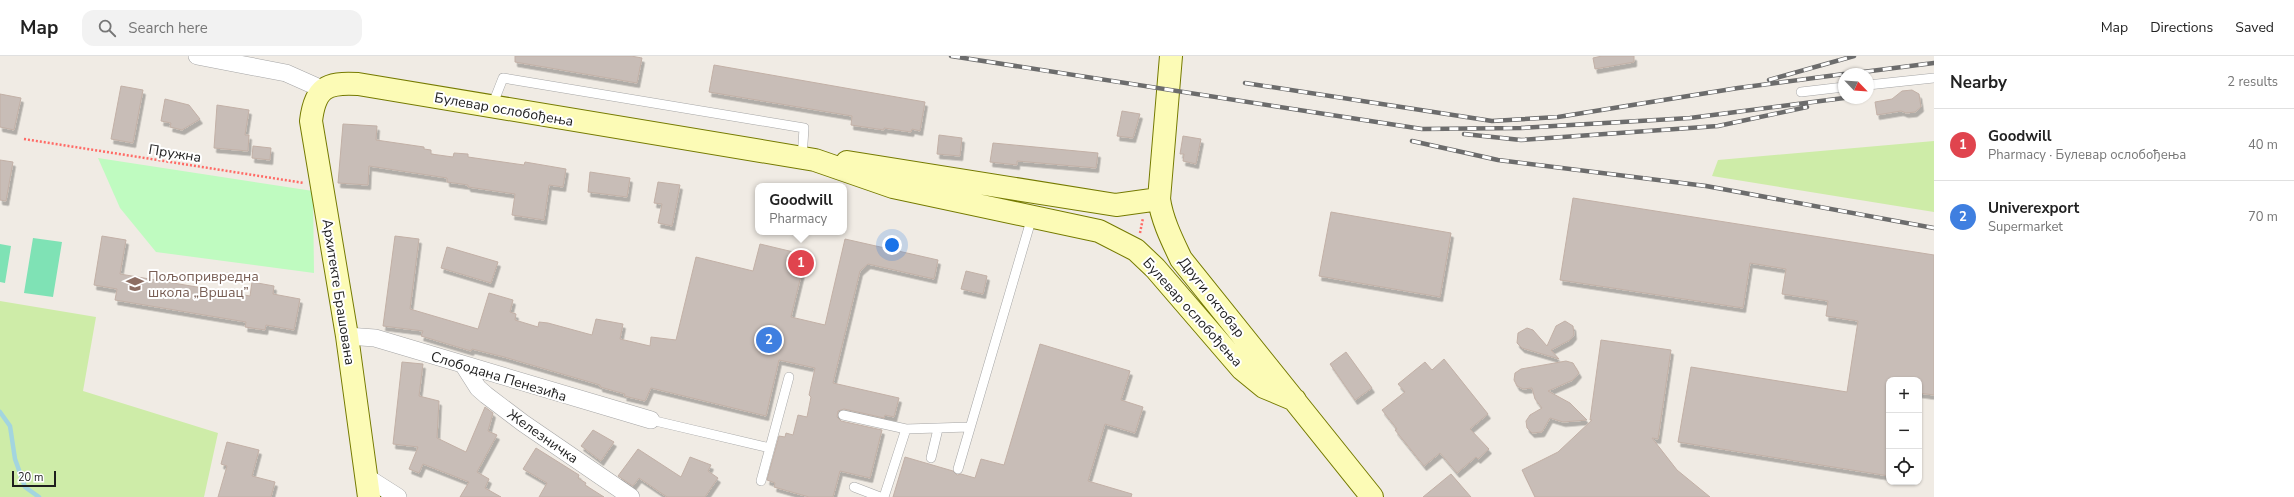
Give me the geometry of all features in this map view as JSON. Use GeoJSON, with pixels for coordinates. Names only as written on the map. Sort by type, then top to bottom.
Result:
{"type":"FeatureCollection","features":[{"type":"Feature","properties":{"kind":"street"},"geometry":{"type":"LineString","coordinates":[[197,56],[286,73],[322,89]]}},
{"type":"Feature","properties":{"kind":"street","name":"Други октобар"},"geometry":{"type":"LineString","coordinates":[[1171,56],[1153,201],[1161,211],[1181,259],[1372,497]]}},
{"type":"Feature","properties":{"kind":"street","name":"Булевар ослобођења"},"geometry":{"type":"LineString","coordinates":[[322,89],[332,84],[358,84],[808,159],[859,163],[913,171],[1116,205],[1153,201]]}},
{"type":"Feature","properties":{"kind":"street","name":"Архитекте Брашована"},"geometry":{"type":"LineString","coordinates":[[322,89],[316,99],[311,121],[347,336],[367,487]]}},
{"type":"Feature","properties":{"kind":"street","name":"Булевар ослобођења"},"geometry":{"type":"LineString","coordinates":[[808,159],[868,179],[924,194],[1099,231],[1136,250],[1155,268],[1242,368],[1264,388],[1294,400]]}},
{"type":"Feature","properties":{"kind":"street"},"geometry":{"type":"LineString","coordinates":[[913,171],[924,194]]}},
{"type":"Feature","properties":{"kind":"street","name":"Булевар ослобођења"},"geometry":{"type":"LineString","coordinates":[[868,179],[913,171]]}},
{"type":"Feature","properties":{"kind":"street","name":"Слободана Пенезића"},"geometry":{"type":"LineString","coordinates":[[347,336],[375,338],[464,366],[651,420]]}},
{"type":"Feature","properties":{"kind":"street","name":"Железничка"},"geometry":{"type":"LineString","coordinates":[[464,366],[478,388],[486,395],[523,423],[631,497]]}},
{"type":"Feature","properties":{"kind":"street"},"geometry":{"type":"LineString","coordinates":[[367,487],[398,497]]}},
{"type":"Feature","properties":{"kind":"lane"},"geometry":{"type":"LineString","coordinates":[[492,106],[503,78],[804,128],[808,159]]}},
{"type":"Feature","properties":{"kind":"lane"},"geometry":{"type":"LineString","coordinates":[[1874,84],[1934,78]]}},
{"type":"Feature","properties":{"kind":"lane"},"geometry":{"type":"LineString","coordinates":[[1800,92],[1838,88]]}},
{"type":"Feature","properties":{"kind":"lane"},"geometry":{"type":"LineString","coordinates":[[958,469],[969,427],[1032,216]]}},
{"type":"Feature","properties":{"kind":"lane"},"geometry":{"type":"LineString","coordinates":[[761,481],[789,377]]}},
{"type":"Feature","properties":{"kind":"lane"},"geometry":{"type":"LineString","coordinates":[[843,414],[906,429],[969,427]]}},
{"type":"Feature","properties":{"kind":"lane"},"geometry":{"type":"LineString","coordinates":[[651,420],[770,448]]}},
{"type":"Feature","properties":{"kind":"lane"},"geometry":{"type":"LineString","coordinates":[[884,497],[906,429]]}},
{"type":"Feature","properties":{"kind":"lane"},"geometry":{"type":"LineString","coordinates":[[931,458],[938,429]]}},
{"type":"Feature","properties":{"kind":"lane"},"geometry":{"type":"LineString","coordinates":[[854,487],[880,497]]}},
{"type":"Feature","properties":{"kind":"path","name":"Пружна"},"geometry":{"type":"LineString","coordinates":[[24,139],[322,186]]}},
{"type":"Feature","properties":{"kind":"path"},"geometry":{"type":"LineString","coordinates":[[1136,250],[1153,201]]}},
{"type":"Feature","properties":{"kind":"green space"},"geometry":{"type":"Polygon","coordinates":[[[1934,141],[1934,212],[1712,176],[1718,160],[1934,141]]]}},
{"type":"Feature","properties":{"kind":"green space"},"geometry":{"type":"Polygon","coordinates":[[[98,158],[313,191],[314,273],[156,252],[120,208],[98,158]]]}},
{"type":"Feature","properties":{"kind":"green space"},"geometry":{"type":"Polygon","coordinates":[[[33,238],[62,242],[53,297],[24,293],[33,238]]]}},
{"type":"Feature","properties":{"kind":"green space"},"geometry":{"type":"Polygon","coordinates":[[[0,244],[11,246],[5,283],[0,282],[0,244]]]}},
{"type":"Feature","properties":{"kind":"green space"},"geometry":{"type":"Polygon","coordinates":[[[0,301],[96,317],[83,391],[218,433],[204,497],[0,497],[0,301]]]}},
{"type":"Feature","properties":{"kind":"building"},"geometry":{"type":"Polygon","coordinates":[[[515,56],[631,56],[642,58],[637,83],[515,62],[515,56]]]}},
{"type":"Feature","properties":{"kind":"building"},"geometry":{"type":"Polygon","coordinates":[[[1602,56],[1634,56],[1634,62],[1595,69],[1593,58],[1602,56]]]}},
{"type":"Feature","properties":{"kind":"building"},"geometry":{"type":"Polygon","coordinates":[[[714,65],[925,102],[920,131],[912,129],[911,132],[884,128],[884,130],[851,125],[852,116],[709,92],[714,65]]]}},
{"type":"Feature","properties":{"kind":"building"},"geometry":{"type":"Polygon","coordinates":[[[121,86],[143,90],[133,143],[111,139],[121,86]]]}},
{"type":"Feature","properties":{"kind":"building"},"geometry":{"type":"Polygon","coordinates":[[[1912,90],[1919,94],[1921,107],[1915,112],[1906,113],[1901,111],[1877,115],[1875,102],[1892,99],[1902,91],[1912,90]]]}},
{"type":"Feature","properties":{"kind":"building"},"geometry":{"type":"Polygon","coordinates":[[[0,94],[21,98],[14,130],[0,127],[0,94]]]}},
{"type":"Feature","properties":{"kind":"building"},"geometry":{"type":"Polygon","coordinates":[[[165,99],[189,105],[200,119],[182,130],[170,127],[171,123],[161,121],[165,99]]]}},
{"type":"Feature","properties":{"kind":"building"},"geometry":{"type":"Polygon","coordinates":[[[217,105],[249,110],[245,135],[249,135],[248,151],[214,148],[217,105]]]}},
{"type":"Feature","properties":{"kind":"building"},"geometry":{"type":"Polygon","coordinates":[[[1122,111],[1140,114],[1133,138],[1117,136],[1122,111]]]}},
{"type":"Feature","properties":{"kind":"building"},"geometry":{"type":"Polygon","coordinates":[[[343,124],[377,126],[376,140],[424,147],[424,149],[431,150],[431,154],[453,157],[454,153],[468,154],[468,157],[524,165],[525,162],[566,169],[563,187],[549,185],[544,220],[512,215],[515,194],[468,187],[468,185],[447,182],[447,178],[369,166],[368,185],[338,183],[343,124]]]}},
{"type":"Feature","properties":{"kind":"building"},"geometry":{"type":"Polygon","coordinates":[[[939,135],[962,138],[960,156],[937,154],[939,135]]]}},
{"type":"Feature","properties":{"kind":"building"},"geometry":{"type":"Polygon","coordinates":[[[1183,136],[1201,139],[1196,164],[1183,161],[1184,154],[1180,154],[1183,136]]]}},
{"type":"Feature","properties":{"kind":"building"},"geometry":{"type":"Polygon","coordinates":[[[993,143],[1098,153],[1096,168],[1017,161],[1017,165],[990,162],[993,143]]]}},
{"type":"Feature","properties":{"kind":"building"},"geometry":{"type":"Polygon","coordinates":[[[253,146],[271,148],[270,160],[252,158],[253,146]]]}},
{"type":"Feature","properties":{"kind":"building"},"geometry":{"type":"Polygon","coordinates":[[[0,160],[13,162],[6,201],[0,200],[0,160]]]}},
{"type":"Feature","properties":{"kind":"building"},"geometry":{"type":"Polygon","coordinates":[[[590,172],[630,178],[627,197],[588,192],[590,172]]]}},
{"type":"Feature","properties":{"kind":"building"},"geometry":{"type":"Polygon","coordinates":[[[658,182],[680,185],[672,226],[658,223],[662,204],[654,203],[658,182]]]}},
{"type":"Feature","properties":{"kind":"building"},"geometry":{"type":"Polygon","coordinates":[[[1573,198],[1934,255],[1934,395],[1922,393],[1922,377],[1886,377],[1886,476],[1678,442],[1691,367],[1847,392],[1858,321],[1826,316],[1828,301],[1782,294],[1786,269],[1750,263],[1743,308],[1560,280],[1573,198]]]}},
{"type":"Feature","properties":{"kind":"building"},"geometry":{"type":"Polygon","coordinates":[[[1331,212],[1451,233],[1440,297],[1319,276],[1331,212]]]}},
{"type":"Feature","properties":{"kind":"building","name":"Пољопривредна школа „Вршац”"},"geometry":{"type":"Polygon","coordinates":[[[102,236],[126,240],[120,274],[250,296],[252,282],[274,286],[273,294],[300,299],[294,330],[266,325],[265,330],[245,327],[246,322],[115,300],[117,289],[94,285],[102,236]]]}},
{"type":"Feature","properties":{"kind":"building"},"geometry":{"type":"Polygon","coordinates":[[[395,236],[419,239],[410,309],[478,329],[489,293],[513,300],[510,312],[516,314],[515,320],[538,327],[539,322],[548,323],[592,335],[596,319],[623,324],[620,339],[650,346],[651,337],[676,340],[696,257],[753,271],[760,244],[806,255],[791,317],[825,325],[845,239],[938,260],[934,279],[868,264],[860,271],[833,383],[899,398],[894,417],[885,415],[884,418],[844,409],[838,411],[837,417],[841,421],[882,430],[870,478],[840,471],[833,497],[809,497],[774,487],[775,483],[767,480],[779,436],[785,437],[786,433],[793,435],[798,415],[807,417],[811,397],[809,395],[815,368],[779,360],[766,416],[651,388],[645,401],[624,396],[625,394],[600,387],[600,385],[504,357],[472,349],[471,351],[421,336],[423,331],[383,326],[395,236]]]}},
{"type":"Feature","properties":{"kind":"building"},"geometry":{"type":"Polygon","coordinates":[[[447,247],[498,262],[491,283],[441,268],[447,247]]]}},
{"type":"Feature","properties":{"kind":"building"},"geometry":{"type":"Polygon","coordinates":[[[966,271],[987,276],[983,294],[961,289],[966,271]]]}},
{"type":"Feature","properties":{"kind":"building"},"geometry":{"type":"Polygon","coordinates":[[[1565,321],[1573,326],[1574,335],[1570,340],[1551,350],[1559,359],[1522,348],[1517,343],[1518,333],[1527,328],[1533,330],[1547,346],[1556,326],[1565,321]]]}},
{"type":"Feature","properties":{"kind":"building"},"geometry":{"type":"Polygon","coordinates":[[[1601,340],[1671,350],[1658,439],[1652,438],[1677,470],[1710,497],[1535,497],[1522,470],[1558,452],[1592,420],[1590,420],[1601,340]]]}},
{"type":"Feature","properties":{"kind":"building"},"geometry":{"type":"Polygon","coordinates":[[[1040,344],[1130,371],[1121,400],[1143,407],[1135,433],[1105,424],[1088,481],[1132,494],[1131,497],[893,497],[905,457],[953,471],[957,475],[961,474],[975,478],[981,459],[1004,465],[1040,344]]]}},
{"type":"Feature","properties":{"kind":"building"},"geometry":{"type":"Polygon","coordinates":[[[1346,352],[1372,388],[1355,400],[1330,364],[1346,352]]]}},
{"type":"Feature","properties":{"kind":"building"},"geometry":{"type":"Polygon","coordinates":[[[1444,359],[1488,414],[1470,429],[1489,449],[1478,459],[1476,457],[1457,473],[1440,453],[1424,466],[1395,430],[1397,429],[1382,410],[1405,392],[1398,384],[1425,362],[1432,370],[1444,359]]]}},
{"type":"Feature","properties":{"kind":"building"},"geometry":{"type":"Polygon","coordinates":[[[1566,361],[1573,363],[1579,373],[1573,380],[1548,391],[1570,403],[1587,420],[1563,422],[1550,418],[1542,432],[1532,433],[1527,428],[1526,421],[1530,415],[1542,408],[1535,399],[1532,388],[1523,389],[1517,386],[1514,380],[1515,373],[1521,369],[1566,361]]]}},
{"type":"Feature","properties":{"kind":"building"},"geometry":{"type":"Polygon","coordinates":[[[402,362],[423,364],[419,396],[439,401],[437,438],[466,452],[485,407],[493,413],[488,431],[497,435],[477,472],[489,479],[485,488],[501,497],[460,497],[469,482],[423,464],[419,473],[409,469],[418,447],[393,444],[402,362]]]}},
{"type":"Feature","properties":{"kind":"building"},"geometry":{"type":"Polygon","coordinates":[[[593,430],[614,442],[601,461],[581,446],[593,430]]]}},
{"type":"Feature","properties":{"kind":"building"},"geometry":{"type":"Polygon","coordinates":[[[227,442],[259,450],[252,476],[275,482],[271,497],[218,497],[227,466],[221,464],[227,442]]]}},
{"type":"Feature","properties":{"kind":"building"},"geometry":{"type":"Polygon","coordinates":[[[536,448],[579,475],[578,478],[586,483],[585,485],[604,497],[539,497],[547,483],[523,469],[536,448]]]}},
{"type":"Feature","properties":{"kind":"building"},"geometry":{"type":"Polygon","coordinates":[[[638,449],[681,477],[690,457],[711,465],[708,471],[718,478],[705,497],[667,497],[639,478],[633,486],[618,476],[638,449]]]}},
{"type":"Feature","properties":{"kind":"building"},"geometry":{"type":"Polygon","coordinates":[[[1451,474],[1471,497],[1423,497],[1451,474]]]}},
{"type":"Feature","properties":{"kind":"waterway"},"geometry":{"type":"LineString","coordinates":[[0,412],[10,426],[15,459],[25,487],[39,497]]}},
{"type":"Feature","properties":{"kind":"railway"},"geometry":{"type":"LineString","coordinates":[[951,56],[1422,129],[1521,128],[1690,118],[1838,99]]}},
{"type":"Feature","properties":{"kind":"railway"},"geometry":{"type":"LineString","coordinates":[[1769,80],[1854,56]]}},
{"type":"Feature","properties":{"kind":"railway"},"geometry":{"type":"LineString","coordinates":[[1874,71],[1934,63]]}},
{"type":"Feature","properties":{"kind":"railway"},"geometry":{"type":"LineString","coordinates":[[1245,83],[1492,121],[1558,117],[1738,88],[1838,75]]}},
{"type":"Feature","properties":{"kind":"railway"},"geometry":{"type":"LineString","coordinates":[[1464,134],[1521,140],[1718,126],[1807,107]]}},
{"type":"Feature","properties":{"kind":"railway"},"geometry":{"type":"LineString","coordinates":[[1412,141],[1498,160],[1706,186],[1934,228]]}},
{"type":"Feature","properties":{"kind":"place","name":"Goodwill"},"geometry":{"type":"Point","coordinates":[801,263]}},
{"type":"Feature","properties":{"kind":"place","name":"Пољопривредна школа „Вршац”"},"geometry":{"type":"Point","coordinates":[135,284]}},
{"type":"Feature","properties":{"kind":"place","name":"Univerexport"},"geometry":{"type":"Point","coordinates":[769,340]}}]}
